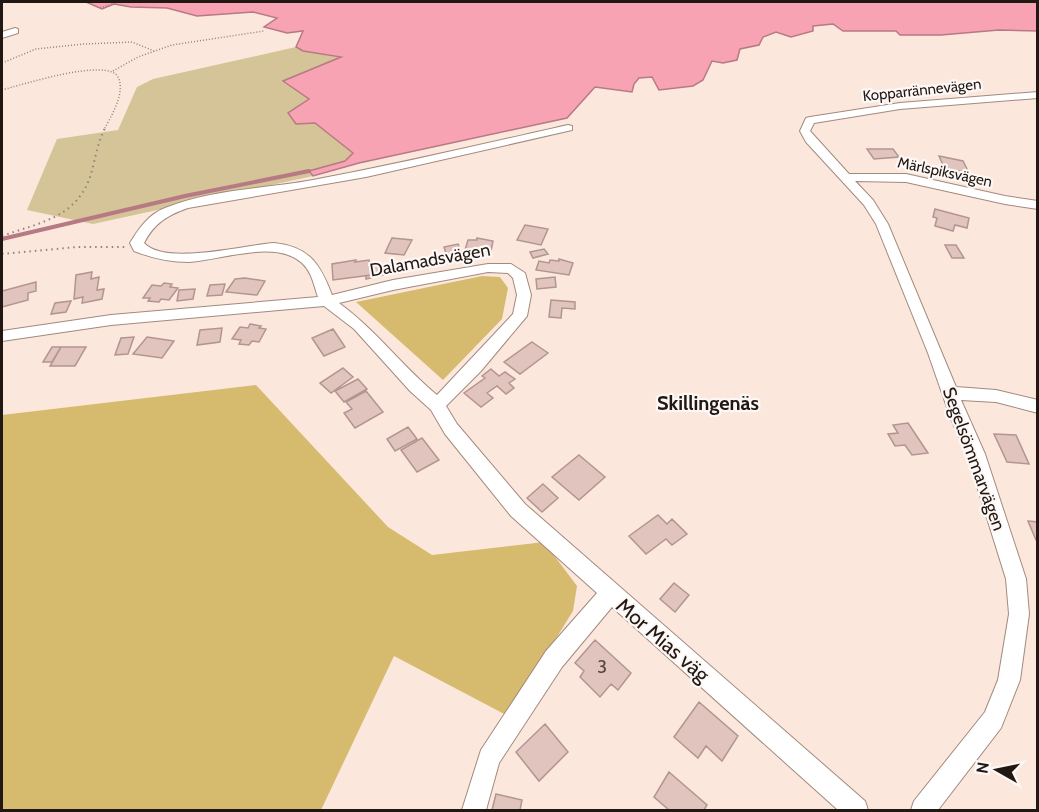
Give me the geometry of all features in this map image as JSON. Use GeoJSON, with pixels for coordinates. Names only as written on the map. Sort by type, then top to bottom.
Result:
{"type":"FeatureCollection","features":[{"type":"Feature","properties":{"kind":"street"},"geometry":{"type":"LineString","coordinates":[[2,35],[15,31]]}},
{"type":"Feature","properties":{"kind":"street","name":"Kopparrännevägen"},"geometry":{"type":"LineString","coordinates":[[810,120],[900,106],[1038,95]]}},
{"type":"Feature","properties":{"kind":"street","name":"Segelsömmarvägen"},"geometry":{"type":"LineString","coordinates":[[810,120],[805,131],[810,140],[869,203],[882,224],[976,454],[1016,579],[1019,614],[1009,680],[993,720],[923,810]]}},
{"type":"Feature","properties":{"kind":"street"},"geometry":{"type":"LineString","coordinates":[[568,128],[299,186],[193,203],[166,212],[152,221],[137,243],[139,248],[147,252],[171,257],[257,247],[283,248],[306,259],[315,269],[327,301],[359,325],[416,387],[437,405],[451,429],[518,510],[610,594]]}},
{"type":"Feature","properties":{"kind":"street","name":"Märlspiksvägen"},"geometry":{"type":"LineString","coordinates":[[846,178],[908,179],[985,197],[1038,205]]}},
{"type":"Feature","properties":{"kind":"street","name":"Dalamadsvägen"},"geometry":{"type":"LineString","coordinates":[[2,336],[111,320],[327,301],[393,285],[488,268],[511,269],[520,276],[524,295],[520,316],[475,367],[437,405]]}},
{"type":"Feature","properties":{"kind":"street"},"geometry":{"type":"LineString","coordinates":[[950,393],[996,396],[1038,408]]}},
{"type":"Feature","properties":{"kind":"street","name":"Mor Mias väg"},"geometry":{"type":"LineString","coordinates":[[474,810],[489,758],[495,748],[554,659],[610,594],[856,810]]}},
{"type":"Feature","properties":{"kind":"path"},"geometry":{"type":"LineString","coordinates":[[87,2],[92,2]]}},
{"type":"Feature","properties":{"kind":"path"},"geometry":{"type":"LineString","coordinates":[[100,8],[118,2]]}},
{"type":"Feature","properties":{"kind":"path"},"geometry":{"type":"LineString","coordinates":[[2,90],[68,73],[103,69],[113,71],[172,45],[264,31]]}},
{"type":"Feature","properties":{"kind":"path"},"geometry":{"type":"LineString","coordinates":[[2,63],[36,49],[84,44],[132,42],[154,51]]}},
{"type":"Feature","properties":{"kind":"path"},"geometry":{"type":"LineString","coordinates":[[2,236],[57,217],[70,209],[90,183],[102,134],[118,99],[119,81],[113,71]]}},
{"type":"Feature","properties":{"kind":"path"},"geometry":{"type":"LineString","coordinates":[[2,254],[77,247],[139,248]]}},
{"type":"Feature","properties":{"kind":"shaded area"},"geometry":{"type":"Polygon","coordinates":[[[86,2],[1037,2],[1038,31],[999,30],[941,35],[900,35],[896,31],[843,31],[833,24],[813,26],[813,31],[791,37],[776,32],[763,37],[759,45],[740,49],[737,60],[723,63],[712,61],[703,80],[693,86],[659,90],[652,77],[639,78],[632,92],[595,87],[567,118],[359,163],[313,176],[309,171],[345,161],[353,153],[315,123],[296,124],[288,113],[309,99],[283,81],[341,57],[303,51],[296,47],[303,31],[287,33],[264,27],[277,18],[253,12],[197,16],[167,8],[114,4],[102,9],[86,2]]]}},
{"type":"Feature","properties":{"kind":"shaded area"},"geometry":{"type":"Polygon","coordinates":[[[296,47],[303,51],[342,58],[309,99],[288,114],[296,124],[315,123],[353,153],[345,161],[310,171],[313,176],[93,224],[27,210],[57,139],[118,130],[137,87],[153,79],[296,47]]]}},
{"type":"Feature","properties":{"kind":"shaded area"},"geometry":{"type":"Polygon","coordinates":[[[482,276],[500,277],[508,288],[502,319],[443,380],[356,302],[482,276]]]}},
{"type":"Feature","properties":{"kind":"shaded area"},"geometry":{"type":"Polygon","coordinates":[[[256,385],[388,527],[432,555],[544,542],[577,586],[573,611],[508,716],[394,656],[321,810],[2,810],[2,415],[256,385]]]}},
{"type":"Feature","properties":{"kind":"building"},"geometry":{"type":"Polygon","coordinates":[[[867,149],[893,149],[899,157],[874,159],[867,149]]]}},
{"type":"Feature","properties":{"kind":"building"},"geometry":{"type":"Polygon","coordinates":[[[939,156],[963,161],[968,171],[958,171],[960,175],[947,174],[939,156]]]}},
{"type":"Feature","properties":{"kind":"building"},"geometry":{"type":"Polygon","coordinates":[[[935,209],[969,218],[967,228],[955,225],[953,231],[935,226],[937,218],[933,217],[935,209]]]}},
{"type":"Feature","properties":{"kind":"building"},"geometry":{"type":"Polygon","coordinates":[[[525,225],[548,229],[541,245],[517,240],[525,225]]]}},
{"type":"Feature","properties":{"kind":"building"},"geometry":{"type":"Polygon","coordinates":[[[392,238],[412,240],[404,255],[385,253],[392,238]]]}},
{"type":"Feature","properties":{"kind":"building"},"geometry":{"type":"Polygon","coordinates":[[[477,238],[493,241],[491,251],[483,251],[483,253],[465,250],[468,240],[477,240],[477,238]]]}},
{"type":"Feature","properties":{"kind":"building"},"geometry":{"type":"Polygon","coordinates":[[[458,244],[462,253],[447,256],[444,247],[458,244]]]}},
{"type":"Feature","properties":{"kind":"building"},"geometry":{"type":"Polygon","coordinates":[[[945,245],[956,245],[964,258],[952,258],[945,245]]]}},
{"type":"Feature","properties":{"kind":"building"},"geometry":{"type":"Polygon","coordinates":[[[544,249],[548,254],[533,258],[530,252],[544,249]]]}},
{"type":"Feature","properties":{"kind":"building"},"geometry":{"type":"Polygon","coordinates":[[[559,259],[573,263],[569,275],[536,270],[539,261],[549,263],[550,260],[559,261],[559,259]]]}},
{"type":"Feature","properties":{"kind":"building"},"geometry":{"type":"Polygon","coordinates":[[[356,260],[355,262],[369,260],[371,275],[333,280],[332,264],[356,260]]]}},
{"type":"Feature","properties":{"kind":"building"},"geometry":{"type":"Polygon","coordinates":[[[392,263],[395,273],[383,275],[381,265],[392,263]]]}},
{"type":"Feature","properties":{"kind":"building"},"geometry":{"type":"Polygon","coordinates":[[[381,265],[383,275],[366,279],[366,276],[371,275],[369,267],[381,265]]]}},
{"type":"Feature","properties":{"kind":"building"},"geometry":{"type":"Polygon","coordinates":[[[92,272],[91,279],[99,277],[97,290],[104,289],[102,299],[82,303],[83,297],[74,299],[76,275],[92,272]]]}},
{"type":"Feature","properties":{"kind":"building"},"geometry":{"type":"Polygon","coordinates":[[[555,277],[556,287],[537,289],[536,279],[555,277]]]}},
{"type":"Feature","properties":{"kind":"building"},"geometry":{"type":"Polygon","coordinates":[[[235,279],[265,281],[257,295],[226,292],[235,279]]]}},
{"type":"Feature","properties":{"kind":"building"},"geometry":{"type":"Polygon","coordinates":[[[36,282],[36,291],[28,293],[28,300],[2,307],[2,291],[36,282]]]}},
{"type":"Feature","properties":{"kind":"building"},"geometry":{"type":"Polygon","coordinates":[[[164,283],[178,288],[169,300],[161,299],[159,302],[143,298],[152,285],[161,286],[164,283]]]}},
{"type":"Feature","properties":{"kind":"building"},"geometry":{"type":"Polygon","coordinates":[[[225,284],[222,295],[207,296],[210,285],[225,284]]]}},
{"type":"Feature","properties":{"kind":"building"},"geometry":{"type":"Polygon","coordinates":[[[195,289],[193,299],[177,301],[179,290],[195,289]]]}},
{"type":"Feature","properties":{"kind":"building"},"geometry":{"type":"Polygon","coordinates":[[[551,300],[575,302],[575,309],[562,308],[561,318],[549,317],[551,300]]]}},
{"type":"Feature","properties":{"kind":"building"},"geometry":{"type":"Polygon","coordinates":[[[71,301],[66,312],[51,314],[55,303],[71,301]]]}},
{"type":"Feature","properties":{"kind":"building"},"geometry":{"type":"Polygon","coordinates":[[[250,324],[266,329],[259,342],[252,341],[249,345],[239,344],[241,340],[232,339],[240,327],[248,328],[250,324]]]}},
{"type":"Feature","properties":{"kind":"building"},"geometry":{"type":"Polygon","coordinates":[[[222,328],[220,342],[197,345],[200,330],[222,328]]]}},
{"type":"Feature","properties":{"kind":"building"},"geometry":{"type":"Polygon","coordinates":[[[333,329],[345,347],[324,356],[312,338],[333,329]]]}},
{"type":"Feature","properties":{"kind":"building"},"geometry":{"type":"Polygon","coordinates":[[[134,337],[128,354],[115,355],[121,338],[134,337]]]}},
{"type":"Feature","properties":{"kind":"building"},"geometry":{"type":"Polygon","coordinates":[[[147,337],[174,341],[162,358],[133,354],[147,337]]]}},
{"type":"Feature","properties":{"kind":"building"},"geometry":{"type":"Polygon","coordinates":[[[532,342],[548,353],[520,374],[504,362],[532,342]]]}},
{"type":"Feature","properties":{"kind":"building"},"geometry":{"type":"Polygon","coordinates":[[[52,347],[61,347],[52,362],[43,362],[52,347]]]}},
{"type":"Feature","properties":{"kind":"building"},"geometry":{"type":"Polygon","coordinates":[[[61,347],[86,347],[75,366],[50,366],[61,347]]]}},
{"type":"Feature","properties":{"kind":"building"},"geometry":{"type":"Polygon","coordinates":[[[343,368],[353,377],[331,393],[320,383],[343,368]]]}},
{"type":"Feature","properties":{"kind":"building"},"geometry":{"type":"Polygon","coordinates":[[[491,369],[499,376],[505,372],[515,379],[509,383],[514,388],[506,394],[497,386],[487,393],[493,398],[481,407],[464,393],[485,378],[482,376],[491,369]]]}},
{"type":"Feature","properties":{"kind":"building"},"geometry":{"type":"Polygon","coordinates":[[[358,379],[367,389],[344,402],[335,391],[358,379]]]}},
{"type":"Feature","properties":{"kind":"building"},"geometry":{"type":"Polygon","coordinates":[[[366,391],[383,412],[355,428],[344,413],[352,409],[346,402],[366,391]]]}},
{"type":"Feature","properties":{"kind":"building"},"geometry":{"type":"Polygon","coordinates":[[[908,423],[928,453],[912,455],[905,445],[895,446],[888,434],[898,433],[893,425],[908,423]]]}},
{"type":"Feature","properties":{"kind":"building"},"geometry":{"type":"Polygon","coordinates":[[[408,427],[417,439],[395,451],[387,439],[408,427]]]}},
{"type":"Feature","properties":{"kind":"building"},"geometry":{"type":"Polygon","coordinates":[[[994,434],[1016,435],[1029,464],[1007,462],[994,434]]]}},
{"type":"Feature","properties":{"kind":"building"},"geometry":{"type":"Polygon","coordinates":[[[422,438],[439,460],[417,472],[401,450],[422,438]]]}},
{"type":"Feature","properties":{"kind":"building"},"geometry":{"type":"Polygon","coordinates":[[[579,455],[605,477],[579,500],[552,477],[579,455]]]}},
{"type":"Feature","properties":{"kind":"building"},"geometry":{"type":"Polygon","coordinates":[[[543,484],[558,498],[542,512],[527,498],[543,484]]]}},
{"type":"Feature","properties":{"kind":"building"},"geometry":{"type":"Polygon","coordinates":[[[658,515],[667,524],[672,519],[687,534],[672,545],[666,539],[646,554],[629,536],[658,515]]]}},
{"type":"Feature","properties":{"kind":"building"},"geometry":{"type":"Polygon","coordinates":[[[1028,521],[1038,522],[1038,540],[1036,540],[1028,521]]]}},
{"type":"Feature","properties":{"kind":"building"},"geometry":{"type":"Polygon","coordinates":[[[674,583],[689,595],[675,612],[660,599],[674,583]]]}},
{"type":"Feature","properties":{"kind":"building"},"geometry":{"type":"Polygon","coordinates":[[[595,640],[631,673],[618,690],[611,684],[600,697],[580,677],[584,671],[575,663],[595,640]]]}},
{"type":"Feature","properties":{"kind":"building"},"geometry":{"type":"Polygon","coordinates":[[[699,702],[738,736],[722,761],[706,746],[698,758],[674,737],[699,702]]]}},
{"type":"Feature","properties":{"kind":"building"},"geometry":{"type":"Polygon","coordinates":[[[545,724],[568,752],[539,781],[516,752],[545,724]]]}},
{"type":"Feature","properties":{"kind":"building"},"geometry":{"type":"Polygon","coordinates":[[[669,772],[707,805],[704,810],[669,810],[654,797],[669,772]]]}},
{"type":"Feature","properties":{"kind":"building"},"geometry":{"type":"Polygon","coordinates":[[[496,794],[522,800],[520,810],[492,810],[496,794]]]}},
{"type":"Feature","properties":{"kind":"waterway"},"geometry":{"type":"LineString","coordinates":[[2,239],[185,196],[309,171]]}},
{"type":"Feature","properties":{"kind":"district","name":"Skillingenäs"},"geometry":{"type":"Point","coordinates":[708,403]}}]}
